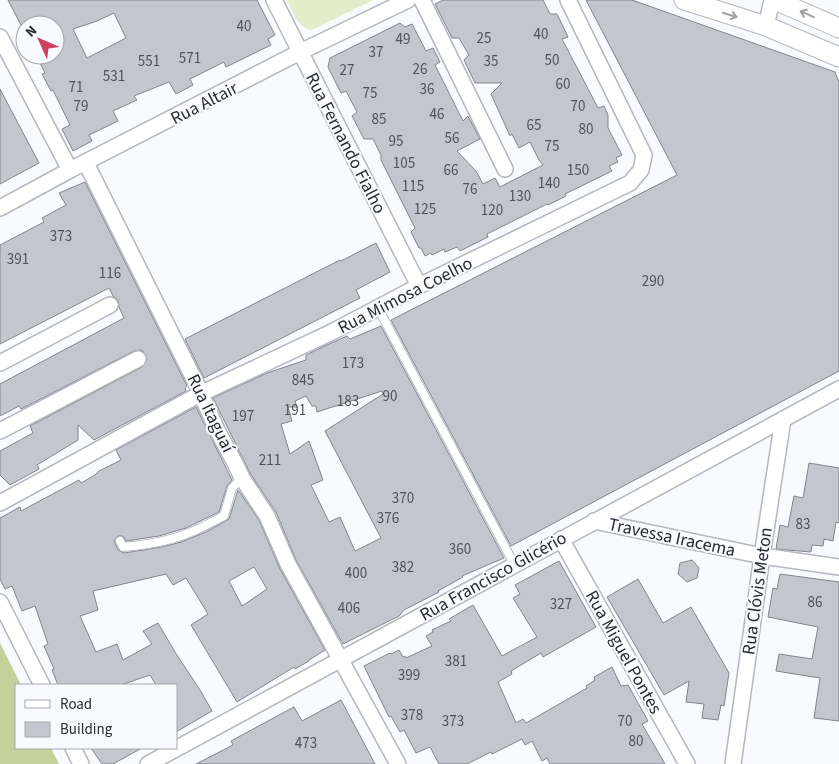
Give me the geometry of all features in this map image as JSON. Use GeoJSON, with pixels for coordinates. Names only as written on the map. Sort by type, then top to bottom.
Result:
{"type":"FeatureCollection","features":[{"type":"Feature","properties":{"kind":"street","name":"Rua Fernando Fialho"},"geometry":{"type":"LineString","coordinates":[[274,0],[419,286]]}},
{"type":"Feature","properties":{"kind":"street","name":"Rua Altair"},"geometry":{"type":"LineString","coordinates":[[0,208],[300,52],[408,0]]}},
{"type":"Feature","properties":{"kind":"street"},"geometry":{"type":"LineString","coordinates":[[422,0],[505,169]]}},
{"type":"Feature","properties":{"kind":"street","name":"Rua Mimosa Coelho"},"geometry":{"type":"LineString","coordinates":[[0,503],[200,394],[332,332],[419,286],[630,183],[641,170],[644,155],[568,0]]}},
{"type":"Feature","properties":{"kind":"street"},"geometry":{"type":"LineString","coordinates":[[684,0],[766,26],[839,57]]}},
{"type":"Feature","properties":{"kind":"street"},"geometry":{"type":"LineString","coordinates":[[766,26],[773,0],[839,28]]}},
{"type":"Feature","properties":{"kind":"street"},"geometry":{"type":"LineString","coordinates":[[0,37],[70,170]]}},
{"type":"Feature","properties":{"kind":"street","name":"Rua Itaguaí"},"geometry":{"type":"LineString","coordinates":[[86,163],[242,478],[260,504],[288,564],[398,764]]}},
{"type":"Feature","properties":{"kind":"street"},"geometry":{"type":"LineString","coordinates":[[0,363],[110,305]]}},
{"type":"Feature","properties":{"kind":"street"},"geometry":{"type":"LineString","coordinates":[[0,431],[138,360]]}},
{"type":"Feature","properties":{"kind":"street","name":"Rua Francisco Glicério"},"geometry":{"type":"LineString","coordinates":[[178,748],[839,389]]}},
{"type":"Feature","properties":{"kind":"street","name":"Rua Clóvis Meton"},"geometry":{"type":"LineString","coordinates":[[733,764],[783,419]]}},
{"type":"Feature","properties":{"kind":"street","name":"Travessa Iracema"},"geometry":{"type":"LineString","coordinates":[[594,521],[762,556],[839,567]]}},
{"type":"Feature","properties":{"kind":"street","name":"Rua Miguel Pontes"},"geometry":{"type":"LineString","coordinates":[[561,539],[687,764]]}},
{"type":"Feature","properties":{"kind":"street"},"geometry":{"type":"LineString","coordinates":[[0,602],[41,684]]}},
{"type":"Feature","properties":{"kind":"street"},"geometry":{"type":"LineString","coordinates":[[74,749],[81,764]]}},
{"type":"Feature","properties":{"kind":"street","name":"Rua Francisco Glicério"},"geometry":{"type":"LineString","coordinates":[[148,764],[176,749]]}},
{"type":"Feature","properties":{"kind":"lane"},"geometry":{"type":"LineString","coordinates":[[378,308],[514,564]]}},
{"type":"Feature","properties":{"kind":"lane"},"geometry":{"type":"LineString","coordinates":[[120,540],[123,547],[134,546],[197,530],[224,516],[232,488],[242,478]]}},
{"type":"Feature","properties":{"kind":"green space"},"geometry":{"type":"Polygon","coordinates":[[[287,0],[373,0],[312,30],[299,23],[287,0]]]}},
{"type":"Feature","properties":{"kind":"green space"},"geometry":{"type":"Polygon","coordinates":[[[0,643],[20,684],[15,684],[15,749],[52,749],[59,764],[0,764],[0,643]]]}},
{"type":"Feature","properties":{"kind":"building"},"geometry":{"type":"Polygon","coordinates":[[[8,0],[257,0],[275,35],[268,39],[271,45],[226,67],[224,62],[190,79],[193,85],[176,94],[169,82],[134,96],[137,100],[113,111],[118,121],[89,135],[92,141],[73,151],[62,129],[70,125],[53,90],[51,91],[42,74],[45,73],[41,65],[65,65],[65,15],[16,15],[8,0]],[[114,13],[73,29],[87,58],[126,38],[114,13]]]}},
{"type":"Feature","properties":{"kind":"building"},"geometry":{"type":"Polygon","coordinates":[[[443,0],[543,0],[550,14],[557,14],[568,37],[562,39],[598,108],[604,106],[608,115],[608,128],[622,155],[616,158],[618,162],[609,166],[612,171],[565,194],[566,196],[487,234],[488,237],[460,251],[457,247],[445,252],[444,249],[425,256],[411,232],[415,228],[381,160],[381,155],[373,139],[364,139],[352,116],[357,112],[346,91],[341,93],[328,67],[330,58],[400,23],[405,27],[412,24],[426,51],[433,48],[440,62],[435,65],[463,121],[468,116],[480,139],[457,151],[476,171],[483,184],[495,178],[500,187],[543,165],[530,142],[519,148],[512,134],[510,136],[491,94],[502,83],[475,83],[464,60],[469,55],[459,38],[452,38],[435,4],[443,0]]]}},
{"type":"Feature","properties":{"kind":"building"},"geometry":{"type":"Polygon","coordinates":[[[586,0],[632,0],[835,72],[839,82],[839,371],[511,546],[391,320],[677,175],[586,0]]]}},
{"type":"Feature","properties":{"kind":"building"},"geometry":{"type":"Polygon","coordinates":[[[0,89],[39,163],[0,184],[0,89]]]}},
{"type":"Feature","properties":{"kind":"building"},"geometry":{"type":"Polygon","coordinates":[[[85,182],[187,386],[185,388],[186,391],[94,440],[78,425],[78,440],[37,465],[39,469],[10,485],[0,475],[0,451],[33,433],[30,426],[142,367],[147,360],[143,351],[134,351],[21,409],[19,406],[0,416],[0,384],[124,318],[118,300],[113,296],[109,288],[0,344],[0,245],[44,222],[42,218],[66,205],[59,193],[85,182]]]}},
{"type":"Feature","properties":{"kind":"building"},"geometry":{"type":"Polygon","coordinates":[[[376,243],[390,272],[356,290],[360,298],[204,378],[185,339],[376,243]]]}},
{"type":"Feature","properties":{"kind":"building"},"geometry":{"type":"Polygon","coordinates":[[[381,326],[504,558],[462,576],[439,592],[404,610],[399,616],[343,644],[296,560],[276,512],[250,473],[213,398],[267,373],[306,360],[306,355],[347,336],[350,339],[381,326]],[[382,391],[317,412],[316,406],[312,406],[306,396],[295,401],[297,407],[288,407],[292,421],[281,424],[290,454],[309,441],[323,480],[311,485],[329,522],[340,517],[355,551],[381,538],[325,431],[383,394],[382,391]]]}},
{"type":"Feature","properties":{"kind":"building"},"geometry":{"type":"Polygon","coordinates":[[[196,407],[232,480],[227,486],[219,512],[186,528],[159,536],[126,541],[123,536],[118,536],[114,541],[118,550],[124,553],[162,547],[206,532],[229,519],[238,490],[259,520],[280,569],[325,650],[237,702],[191,625],[208,614],[186,578],[173,585],[166,574],[93,591],[98,610],[80,616],[96,652],[117,644],[123,660],[152,644],[143,631],[158,623],[212,711],[178,731],[178,684],[155,684],[150,675],[124,684],[58,684],[52,670],[54,669],[44,646],[48,644],[35,606],[22,611],[12,586],[5,589],[0,579],[0,518],[20,507],[21,511],[79,480],[81,483],[121,460],[116,450],[196,407]],[[254,567],[229,581],[242,606],[267,589],[254,567]]]}},
{"type":"Feature","properties":{"kind":"building"},"geometry":{"type":"Polygon","coordinates":[[[809,463],[839,468],[839,523],[836,522],[833,541],[824,539],[823,546],[812,545],[811,552],[776,549],[780,525],[788,527],[794,496],[803,498],[809,463]]]}},
{"type":"Feature","properties":{"kind":"building"},"geometry":{"type":"Polygon","coordinates":[[[692,560],[699,568],[697,578],[687,582],[678,574],[680,563],[692,560]]]}},
{"type":"Feature","properties":{"kind":"building"},"geometry":{"type":"Polygon","coordinates":[[[559,561],[596,627],[543,657],[541,653],[511,671],[512,674],[498,682],[516,723],[523,719],[526,723],[587,688],[586,686],[595,680],[594,677],[612,667],[621,686],[628,685],[648,721],[642,724],[665,764],[550,764],[547,758],[542,761],[532,741],[525,745],[522,739],[467,764],[439,764],[430,747],[416,753],[404,730],[400,732],[391,716],[389,717],[364,666],[399,650],[403,657],[405,656],[406,658],[432,646],[426,636],[433,632],[432,630],[451,621],[449,619],[473,605],[502,656],[537,637],[513,598],[520,594],[515,585],[559,561]]]}},
{"type":"Feature","properties":{"kind":"building"},"geometry":{"type":"Polygon","coordinates":[[[780,574],[839,582],[839,721],[814,718],[820,678],[776,671],[779,654],[812,659],[818,627],[768,617],[773,588],[777,589],[780,574]]]}},
{"type":"Feature","properties":{"kind":"building"},"geometry":{"type":"Polygon","coordinates":[[[638,579],[663,623],[691,607],[729,673],[724,706],[721,705],[718,720],[702,718],[704,704],[686,702],[689,681],[664,695],[607,597],[638,579]]]}},
{"type":"Feature","properties":{"kind":"building"},"geometry":{"type":"Polygon","coordinates":[[[341,700],[375,764],[196,764],[233,745],[231,741],[294,707],[302,721],[341,700]]]}},
{"type":"Feature","properties":{"kind":"building"},"geometry":{"type":"Polygon","coordinates":[[[92,749],[140,749],[113,764],[102,764],[92,749]]]}}]}
